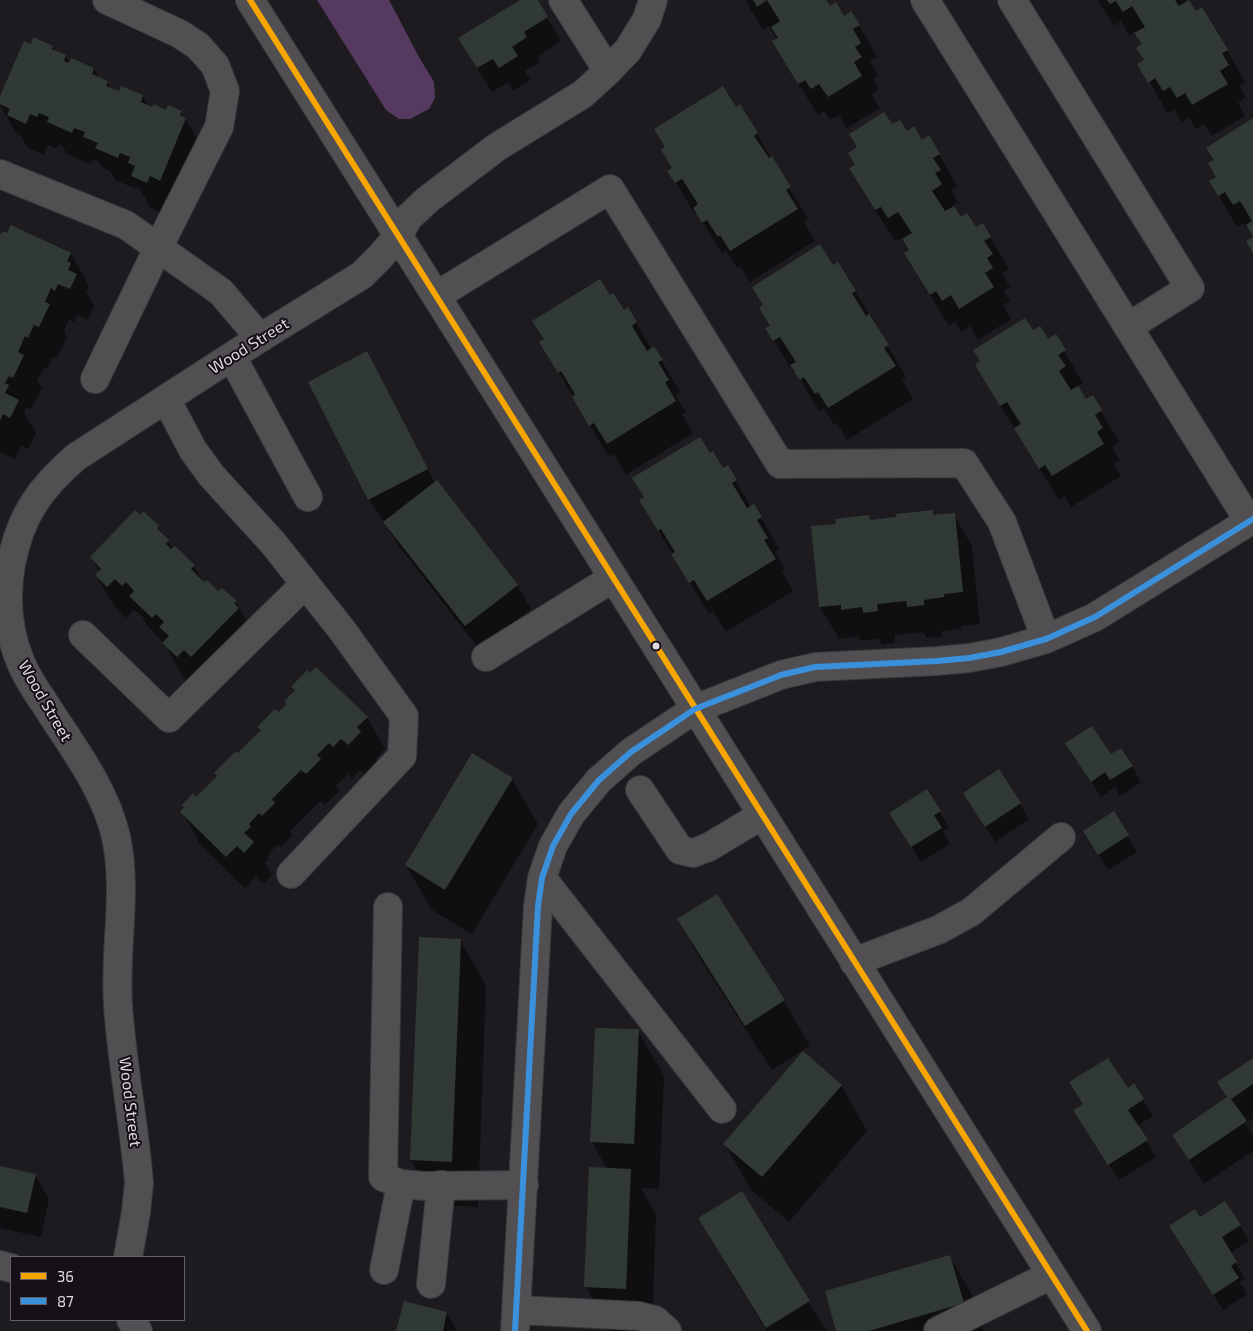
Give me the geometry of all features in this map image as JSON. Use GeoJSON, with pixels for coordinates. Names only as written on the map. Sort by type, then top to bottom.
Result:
{"type":"FeatureCollection","features":[{"type":"Feature","properties":{"kind":"street"},"geometry":{"type":"LineString","coordinates":[[95,379],[219,127],[225,91],[216,65],[198,46],[180,34],[107,0]]}},
{"type":"Feature","properties":{"kind":"street"},"geometry":{"type":"LineString","coordinates":[[250,0],[1087,1331]]}},
{"type":"Feature","properties":{"kind":"street"},"geometry":{"type":"LineString","coordinates":[[563,0],[608,71]]}},
{"type":"Feature","properties":{"kind":"street","name":"Wood Street"},"geometry":{"type":"LineString","coordinates":[[128,1256],[139,1183],[118,1004],[117,969],[122,900],[116,837],[105,804],[92,779],[21,664],[12,635],[8,605],[9,581],[14,546],[25,518],[38,495],[76,457],[260,338],[362,275],[398,236],[408,218],[427,200],[497,147],[583,94],[628,50],[647,19],[653,0]]}},
{"type":"Feature","properties":{"kind":"street"},"geometry":{"type":"LineString","coordinates":[[666,1331],[655,1320],[639,1316],[516,1320],[538,906],[542,878],[553,846],[571,814],[598,780],[631,752],[695,708],[781,675],[815,667],[969,658],[1002,652],[1046,639],[1095,617],[1251,520],[1128,327],[925,0]]}},
{"type":"Feature","properties":{"kind":"street"},"geometry":{"type":"LineString","coordinates":[[1012,0],[1190,288],[1128,327]]}},
{"type":"Feature","properties":{"kind":"street"},"geometry":{"type":"LineString","coordinates":[[0,174],[126,225],[221,292],[260,338]]}},
{"type":"Feature","properties":{"kind":"street"},"geometry":{"type":"LineString","coordinates":[[436,296],[610,189],[780,464],[964,462],[1002,522],[1046,639]]}},
{"type":"Feature","properties":{"kind":"street"},"geometry":{"type":"LineString","coordinates":[[232,357],[308,497]]}},
{"type":"Feature","properties":{"kind":"street"},"geometry":{"type":"LineString","coordinates":[[166,399],[193,450],[206,469],[273,543],[342,630],[404,716],[402,756],[291,874]]}},
{"type":"Feature","properties":{"kind":"street"},"geometry":{"type":"LineString","coordinates":[[486,657],[613,578]]}},
{"type":"Feature","properties":{"kind":"street"},"geometry":{"type":"LineString","coordinates":[[83,635],[169,718],[305,584]]}},
{"type":"Feature","properties":{"kind":"street"},"geometry":{"type":"LineString","coordinates":[[640,790],[680,850],[692,853],[709,847],[762,815]]}},
{"type":"Feature","properties":{"kind":"street"},"geometry":{"type":"LineString","coordinates":[[854,962],[938,930],[971,912],[1061,838]]}},
{"type":"Feature","properties":{"kind":"street"},"geometry":{"type":"LineString","coordinates":[[542,878],[722,1109]]}},
{"type":"Feature","properties":{"kind":"street"},"geometry":{"type":"LineString","coordinates":[[388,907],[383,1177],[401,1184],[524,1185]]}},
{"type":"Feature","properties":{"kind":"street"},"geometry":{"type":"LineString","coordinates":[[384,1270],[401,1184]]}},
{"type":"Feature","properties":{"kind":"street"},"geometry":{"type":"LineString","coordinates":[[430,1284],[441,1185]]}},
{"type":"Feature","properties":{"kind":"street"},"geometry":{"type":"LineString","coordinates":[[938,1331],[1051,1275]]}},
{"type":"Feature","properties":{"kind":"shaded area"},"geometry":{"type":"Polygon","coordinates":[[[317,0],[389,0],[434,82],[435,98],[429,109],[410,119],[399,119],[386,110],[317,0]]]}},
{"type":"Feature","properties":{"kind":"building"},"geometry":{"type":"Polygon","coordinates":[[[520,0],[538,0],[548,17],[524,32],[527,37],[512,47],[518,56],[499,68],[493,59],[477,68],[458,38],[520,0]]]}},
{"type":"Feature","properties":{"kind":"building"},"geometry":{"type":"Polygon","coordinates":[[[753,0],[767,0],[757,7],[753,0]]]}},
{"type":"Feature","properties":{"kind":"building"},"geometry":{"type":"Polygon","coordinates":[[[767,0],[826,0],[830,6],[836,2],[844,16],[851,11],[860,25],[853,29],[861,43],[855,47],[862,57],[854,62],[862,76],[828,97],[819,84],[811,89],[805,80],[798,84],[772,41],[778,38],[771,27],[780,21],[767,0]]]}},
{"type":"Feature","properties":{"kind":"building"},"geometry":{"type":"Polygon","coordinates":[[[1107,0],[1175,0],[1179,6],[1189,0],[1196,11],[1202,7],[1228,50],[1222,53],[1229,65],[1220,71],[1228,84],[1192,105],[1185,93],[1177,98],[1170,87],[1163,91],[1155,78],[1148,83],[1137,64],[1144,60],[1136,48],[1142,44],[1134,33],[1145,27],[1132,6],[1123,12],[1116,1],[1110,4],[1107,0]]]}},
{"type":"Feature","properties":{"kind":"building"},"geometry":{"type":"Polygon","coordinates":[[[33,37],[53,46],[52,49],[66,55],[64,61],[69,63],[71,58],[94,68],[92,74],[108,81],[106,86],[119,91],[121,86],[143,95],[141,102],[152,107],[154,104],[166,110],[168,105],[182,111],[180,115],[186,118],[160,181],[150,176],[147,183],[131,176],[135,166],[128,163],[130,157],[120,153],[118,158],[95,148],[98,143],[83,137],[85,132],[74,128],[72,133],[47,122],[49,117],[39,113],[37,117],[30,114],[26,124],[7,115],[10,109],[0,104],[0,96],[24,41],[31,44],[33,37]]]}},
{"type":"Feature","properties":{"kind":"building"},"geometry":{"type":"Polygon","coordinates":[[[723,86],[736,107],[740,104],[758,133],[754,136],[769,158],[772,156],[791,187],[786,190],[798,209],[730,251],[720,235],[718,237],[707,220],[702,223],[693,208],[698,204],[682,179],[675,183],[667,171],[672,168],[661,150],[665,147],[654,129],[723,86]]]}},
{"type":"Feature","properties":{"kind":"building"},"geometry":{"type":"Polygon","coordinates":[[[884,112],[892,124],[900,120],[907,131],[914,126],[922,140],[929,135],[940,154],[933,158],[941,170],[935,173],[942,184],[932,191],[945,211],[954,206],[961,217],[967,213],[976,227],[983,223],[991,237],[984,241],[993,254],[987,258],[993,268],[985,273],[994,287],[959,309],[951,295],[942,301],[936,291],[930,295],[904,253],[909,250],[902,239],[912,233],[898,212],[888,218],[881,207],[875,210],[849,168],[855,165],[848,153],[857,147],[849,134],[884,112]]]}},
{"type":"Feature","properties":{"kind":"building"},"geometry":{"type":"Polygon","coordinates":[[[1253,118],[1253,237],[1246,225],[1252,221],[1240,201],[1233,205],[1225,192],[1218,196],[1209,181],[1216,177],[1208,163],[1214,160],[1206,148],[1253,118]]]}},
{"type":"Feature","properties":{"kind":"building"},"geometry":{"type":"Polygon","coordinates":[[[11,225],[71,253],[67,261],[71,263],[68,270],[77,274],[70,289],[58,284],[55,291],[51,288],[45,302],[50,304],[39,327],[34,325],[28,338],[25,336],[18,352],[24,355],[13,378],[9,376],[5,383],[9,385],[5,393],[19,400],[10,418],[3,414],[0,421],[0,235],[3,231],[7,233],[11,225]]]}},
{"type":"Feature","properties":{"kind":"building"},"geometry":{"type":"Polygon","coordinates":[[[1253,237],[1253,253],[1246,241],[1253,237]]]}},
{"type":"Feature","properties":{"kind":"building"},"geometry":{"type":"Polygon","coordinates":[[[820,244],[833,265],[838,262],[856,291],[852,293],[866,316],[869,314],[889,345],[884,348],[896,366],[828,408],[818,392],[815,394],[804,377],[800,380],[790,365],[796,362],[780,337],[773,341],[765,328],[770,326],[759,308],[763,305],[752,287],[820,244]]]}},
{"type":"Feature","properties":{"kind":"building"},"geometry":{"type":"Polygon","coordinates":[[[600,279],[610,295],[613,293],[624,310],[628,307],[637,322],[632,326],[647,351],[654,346],[663,360],[658,362],[669,380],[665,382],[676,401],[607,444],[594,423],[589,426],[572,397],[575,394],[561,371],[558,373],[539,342],[544,339],[532,321],[600,279]]]}},
{"type":"Feature","properties":{"kind":"building"},"geometry":{"type":"Polygon","coordinates":[[[1025,318],[1033,330],[1040,326],[1048,339],[1056,334],[1066,350],[1058,355],[1066,366],[1059,371],[1071,390],[1078,386],[1086,399],[1093,395],[1102,410],[1095,415],[1103,428],[1097,432],[1104,444],[1052,476],[1045,465],[1039,469],[1014,428],[1021,424],[1007,402],[1000,406],[975,365],[980,361],[973,350],[1025,318]]]}},
{"type":"Feature","properties":{"kind":"building"},"geometry":{"type":"Polygon","coordinates":[[[367,351],[428,469],[368,500],[308,382],[367,351]]]}},
{"type":"Feature","properties":{"kind":"building"},"geometry":{"type":"Polygon","coordinates":[[[700,437],[710,453],[713,451],[723,468],[728,465],[737,480],[732,483],[747,508],[754,504],[762,517],[757,520],[768,538],[764,540],[776,559],[707,601],[694,580],[689,583],[671,554],[675,552],[661,529],[658,531],[639,500],[644,497],[632,478],[700,437]]]}},
{"type":"Feature","properties":{"kind":"building"},"geometry":{"type":"Polygon","coordinates":[[[437,480],[518,585],[465,626],[383,522],[437,480]]]}},
{"type":"Feature","properties":{"kind":"building"},"geometry":{"type":"Polygon","coordinates":[[[135,510],[140,515],[143,511],[159,526],[157,528],[169,540],[166,544],[171,549],[175,546],[195,565],[191,569],[204,582],[207,580],[218,591],[222,588],[237,601],[234,603],[239,608],[191,657],[184,650],[177,657],[162,643],[169,636],[159,627],[164,622],[156,614],[152,618],[129,596],[134,591],[126,582],[122,586],[115,579],[107,587],[95,575],[101,569],[90,557],[135,510]]]}},
{"type":"Feature","properties":{"kind":"building"},"geometry":{"type":"Polygon","coordinates":[[[933,510],[933,515],[955,513],[963,592],[944,594],[944,597],[924,600],[924,605],[907,607],[906,601],[877,604],[878,611],[863,613],[862,607],[841,610],[841,605],[819,607],[811,526],[836,524],[835,519],[869,515],[870,520],[896,517],[896,514],[933,510]]]}},
{"type":"Feature","properties":{"kind":"building"},"geometry":{"type":"Polygon","coordinates":[[[316,667],[368,717],[357,727],[361,732],[348,745],[341,739],[333,747],[329,743],[317,755],[321,759],[306,774],[301,770],[272,799],[275,803],[262,816],[259,813],[249,824],[251,827],[244,833],[254,842],[244,853],[237,846],[226,857],[180,812],[184,807],[182,805],[193,793],[196,797],[217,776],[214,773],[261,730],[257,727],[275,709],[279,712],[287,704],[284,701],[295,690],[291,687],[307,670],[310,673],[316,667]]]}},
{"type":"Feature","properties":{"kind":"building"},"geometry":{"type":"Polygon","coordinates":[[[1092,726],[1111,754],[1121,748],[1133,766],[1110,780],[1105,772],[1091,782],[1065,743],[1092,726]]]}},
{"type":"Feature","properties":{"kind":"building"},"geometry":{"type":"Polygon","coordinates":[[[472,753],[513,778],[445,890],[405,865],[472,753]]]}},
{"type":"Feature","properties":{"kind":"building"},"geometry":{"type":"Polygon","coordinates":[[[999,769],[1021,803],[985,827],[963,793],[999,769]]]}},
{"type":"Feature","properties":{"kind":"building"},"geometry":{"type":"Polygon","coordinates":[[[927,789],[941,811],[934,815],[942,828],[911,847],[889,813],[927,789]]]}},
{"type":"Feature","properties":{"kind":"building"},"geometry":{"type":"Polygon","coordinates":[[[1114,811],[1129,835],[1098,855],[1083,831],[1114,811]]]}},
{"type":"Feature","properties":{"kind":"building"},"geometry":{"type":"Polygon","coordinates":[[[717,894],[785,1000],[745,1026],[677,919],[717,894]]]}},
{"type":"Feature","properties":{"kind":"building"},"geometry":{"type":"Polygon","coordinates":[[[419,937],[461,939],[452,1162],[410,1160],[419,937]]]}},
{"type":"Feature","properties":{"kind":"building"},"geometry":{"type":"Polygon","coordinates":[[[595,1028],[639,1029],[634,1144],[590,1142],[595,1028]]]}},
{"type":"Feature","properties":{"kind":"building"},"geometry":{"type":"Polygon","coordinates":[[[803,1051],[842,1085],[762,1177],[723,1144],[803,1051]]]}},
{"type":"Feature","properties":{"kind":"building"},"geometry":{"type":"Polygon","coordinates":[[[1108,1058],[1128,1088],[1134,1083],[1144,1099],[1128,1110],[1148,1140],[1108,1165],[1073,1110],[1083,1104],[1069,1082],[1108,1058]]]}},
{"type":"Feature","properties":{"kind":"building"},"geometry":{"type":"Polygon","coordinates":[[[1253,1058],[1253,1084],[1231,1099],[1247,1121],[1189,1160],[1172,1135],[1227,1097],[1217,1082],[1253,1058]]]}},
{"type":"Feature","properties":{"kind":"building"},"geometry":{"type":"Polygon","coordinates":[[[0,1166],[36,1174],[27,1213],[0,1207],[0,1166]]]}},
{"type":"Feature","properties":{"kind":"building"},"geometry":{"type":"Polygon","coordinates":[[[589,1167],[631,1169],[626,1289],[584,1287],[589,1167]]]}},
{"type":"Feature","properties":{"kind":"building"},"geometry":{"type":"Polygon","coordinates":[[[742,1191],[810,1301],[766,1328],[698,1218],[742,1191]]]}},
{"type":"Feature","properties":{"kind":"building"},"geometry":{"type":"Polygon","coordinates":[[[1225,1201],[1241,1225],[1222,1237],[1237,1262],[1231,1266],[1239,1278],[1213,1295],[1169,1226],[1195,1209],[1200,1217],[1225,1201]]]}},
{"type":"Feature","properties":{"kind":"building"},"geometry":{"type":"Polygon","coordinates":[[[950,1255],[964,1303],[869,1331],[836,1331],[825,1291],[950,1255]]]}},
{"type":"Feature","properties":{"kind":"building"},"geometry":{"type":"Polygon","coordinates":[[[404,1301],[447,1312],[443,1331],[396,1331],[404,1301]]]}},
{"type":"Feature","properties":{"kind":"transit line","name":"36"},"geometry":{"type":"LineString","coordinates":[[250,0],[1087,1331]]}},
{"type":"Feature","properties":{"kind":"transit line","name":"87"},"geometry":{"type":"LineString","coordinates":[[515,1331],[538,906],[542,878],[553,846],[571,814],[599,780],[631,752],[695,709],[781,675],[815,667],[969,658],[1001,652],[1046,639],[1095,617],[1253,519]]}}]}
